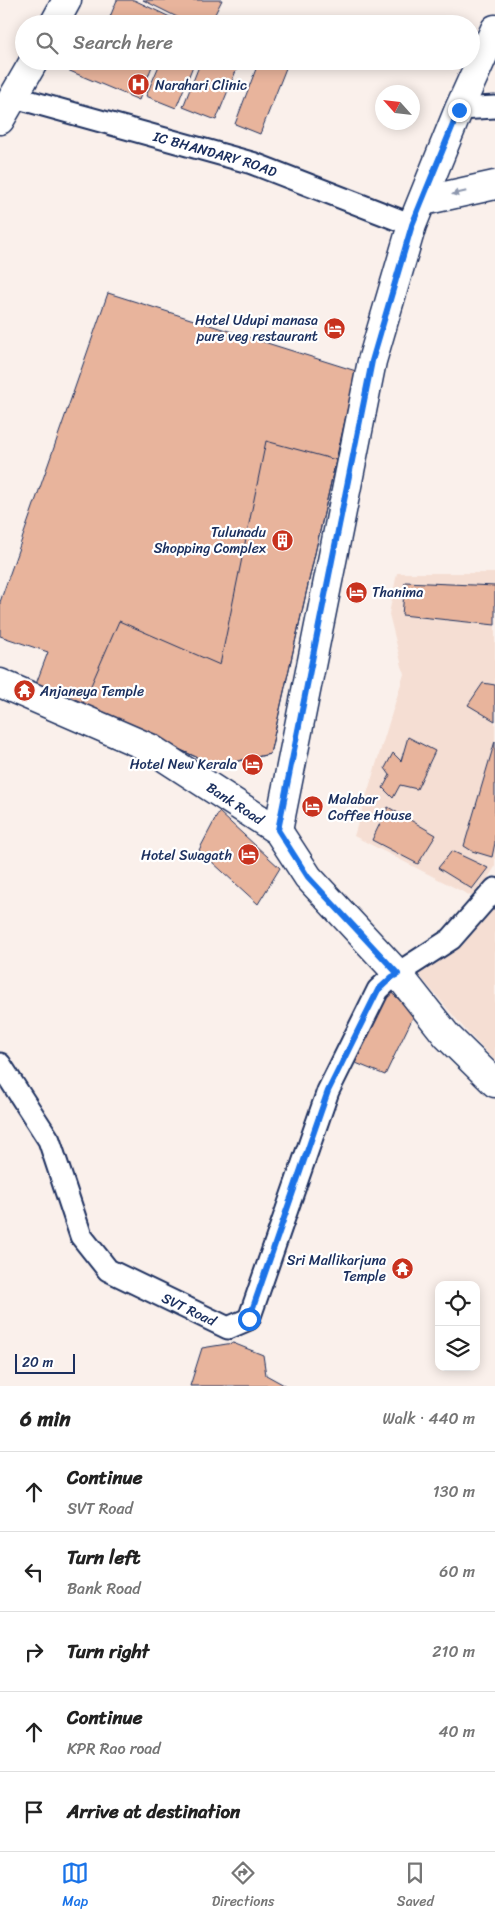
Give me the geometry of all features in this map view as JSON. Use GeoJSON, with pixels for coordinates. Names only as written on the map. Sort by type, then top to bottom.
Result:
{"type":"FeatureCollection","features":[{"type":"Feature","properties":{"kind":"main road"},"geometry":{"type":"LineString","coordinates":[[59,15],[68,0]]}},
{"type":"Feature","properties":{"kind":"main road"},"geometry":{"type":"LineString","coordinates":[[480,63],[495,29]]}},
{"type":"Feature","properties":{"kind":"main road"},"geometry":{"type":"LineString","coordinates":[[0,120],[29,70]]}},
{"type":"Feature","properties":{"kind":"main road"},"geometry":{"type":"LineString","coordinates":[[278,830],[372,361],[417,213],[477,70]]}},
{"type":"Feature","properties":{"kind":"main road"},"geometry":{"type":"LineString","coordinates":[[417,213],[495,185]]}},
{"type":"Feature","properties":{"kind":"main road","name":"Bank Road"},"geometry":{"type":"LineString","coordinates":[[0,683],[150,748],[278,830],[308,877],[398,974],[447,1036],[495,1083]]}},
{"type":"Feature","properties":{"kind":"street","name":"IC BHANDARY ROAD"},"geometry":{"type":"LineString","coordinates":[[14,96],[252,163],[417,213]]}},
{"type":"Feature","properties":{"kind":"street"},"geometry":{"type":"LineString","coordinates":[[459,110],[495,107]]}},
{"type":"Feature","properties":{"kind":"street","name":"SVT Road"},"geometry":{"type":"LineString","coordinates":[[0,1064],[49,1140],[81,1236],[108,1270],[228,1328],[249,1319],[328,1091],[378,990],[392,977],[451,939],[495,889]]}},
{"type":"Feature","properties":{"kind":"shaded area"},"geometry":{"type":"Polygon","coordinates":[[[397,573],[495,573],[495,867],[475,898],[354,836],[404,674],[389,614],[397,573]]]}},
{"type":"Feature","properties":{"kind":"shaded area"},"geometry":{"type":"Polygon","coordinates":[[[495,896],[495,1061],[468,1033],[418,974],[450,945],[495,896]]]}},
{"type":"Feature","properties":{"kind":"building"},"geometry":{"type":"Polygon","coordinates":[[[117,0],[134,0],[166,15],[111,15],[117,0]]]}},
{"type":"Feature","properties":{"kind":"building"},"geometry":{"type":"Polygon","coordinates":[[[143,0],[222,0],[214,15],[173,15],[143,0]]]}},
{"type":"Feature","properties":{"kind":"building"},"geometry":{"type":"Polygon","coordinates":[[[67,70],[151,70],[139,100],[67,70]]]}},
{"type":"Feature","properties":{"kind":"building"},"geometry":{"type":"Polygon","coordinates":[[[157,70],[191,70],[176,108],[146,96],[157,70]]]}},
{"type":"Feature","properties":{"kind":"building"},"geometry":{"type":"Polygon","coordinates":[[[197,70],[236,70],[216,120],[183,107],[197,70]]]}},
{"type":"Feature","properties":{"kind":"building"},"geometry":{"type":"Polygon","coordinates":[[[256,70],[285,70],[260,134],[235,124],[256,70]]]}},
{"type":"Feature","properties":{"kind":"building"},"geometry":{"type":"Polygon","coordinates":[[[108,293],[356,371],[270,754],[216,766],[36,684],[48,652],[0,636],[0,602],[108,293]]]}},
{"type":"Feature","properties":{"kind":"building","name":"Tulunadu Shopping Complex"},"geometry":{"type":"Polygon","coordinates":[[[266,441],[336,460],[270,754],[216,766],[82,706],[119,621],[220,665],[266,441]]]}},
{"type":"Feature","properties":{"kind":"building"},"geometry":{"type":"Polygon","coordinates":[[[405,582],[495,586],[495,625],[402,615],[405,582]]]}},
{"type":"Feature","properties":{"kind":"building"},"geometry":{"type":"Polygon","coordinates":[[[483,683],[495,685],[495,721],[468,705],[483,683]]]}},
{"type":"Feature","properties":{"kind":"building"},"geometry":{"type":"Polygon","coordinates":[[[408,737],[435,751],[417,789],[400,785],[393,798],[383,788],[390,775],[385,768],[393,753],[401,761],[408,737]]]}},
{"type":"Feature","properties":{"kind":"building"},"geometry":{"type":"Polygon","coordinates":[[[495,741],[495,843],[492,857],[472,851],[464,846],[495,741]]]}},
{"type":"Feature","properties":{"kind":"building"},"geometry":{"type":"Polygon","coordinates":[[[388,807],[436,835],[418,864],[372,840],[388,807]]]}},
{"type":"Feature","properties":{"kind":"building"},"geometry":{"type":"Polygon","coordinates":[[[219,812],[280,868],[258,904],[199,850],[219,812]]]}},
{"type":"Feature","properties":{"kind":"building"},"geometry":{"type":"Polygon","coordinates":[[[452,851],[488,868],[472,889],[438,868],[452,851]]]}},
{"type":"Feature","properties":{"kind":"building"},"geometry":{"type":"Polygon","coordinates":[[[388,990],[415,1013],[385,1075],[351,1061],[388,990]]]}},
{"type":"Feature","properties":{"kind":"building"},"geometry":{"type":"Polygon","coordinates":[[[233,1343],[263,1355],[266,1375],[286,1386],[190,1386],[202,1348],[233,1343]]]}},
{"type":"Feature","properties":{"kind":"place","name":"Narahari Clinic"},"geometry":{"type":"Point","coordinates":[139,85]}},
{"type":"Feature","properties":{"kind":"place","name":"Hotel Udupi manasa pure veg restaurant"},"geometry":{"type":"Point","coordinates":[334,328]}},
{"type":"Feature","properties":{"kind":"place","name":"Tulunadu Shopping Complex"},"geometry":{"type":"Point","coordinates":[282,540]}},
{"type":"Feature","properties":{"kind":"place","name":"Thanima"},"geometry":{"type":"Point","coordinates":[356,592]}},
{"type":"Feature","properties":{"kind":"place","name":"Anjaneya Temple"},"geometry":{"type":"Point","coordinates":[24,691]}},
{"type":"Feature","properties":{"kind":"place","name":"Hotel New Kerala"},"geometry":{"type":"Point","coordinates":[253,764]}},
{"type":"Feature","properties":{"kind":"place","name":"Malabar Coffee House"},"geometry":{"type":"Point","coordinates":[312,807]}},
{"type":"Feature","properties":{"kind":"place","name":"Hotel Swagath"},"geometry":{"type":"Point","coordinates":[248,855]}},
{"type":"Feature","properties":{"kind":"place","name":"Sri Mallikarjuna Temple"},"geometry":{"type":"Point","coordinates":[402,1268]}},
{"type":"Feature","properties":{"kind":"route"},"geometry":{"type":"LineString","coordinates":[[249,1319],[328,1091],[378,990],[398,974],[308,877],[278,830],[372,361],[412,225],[459,110]]}}]}
